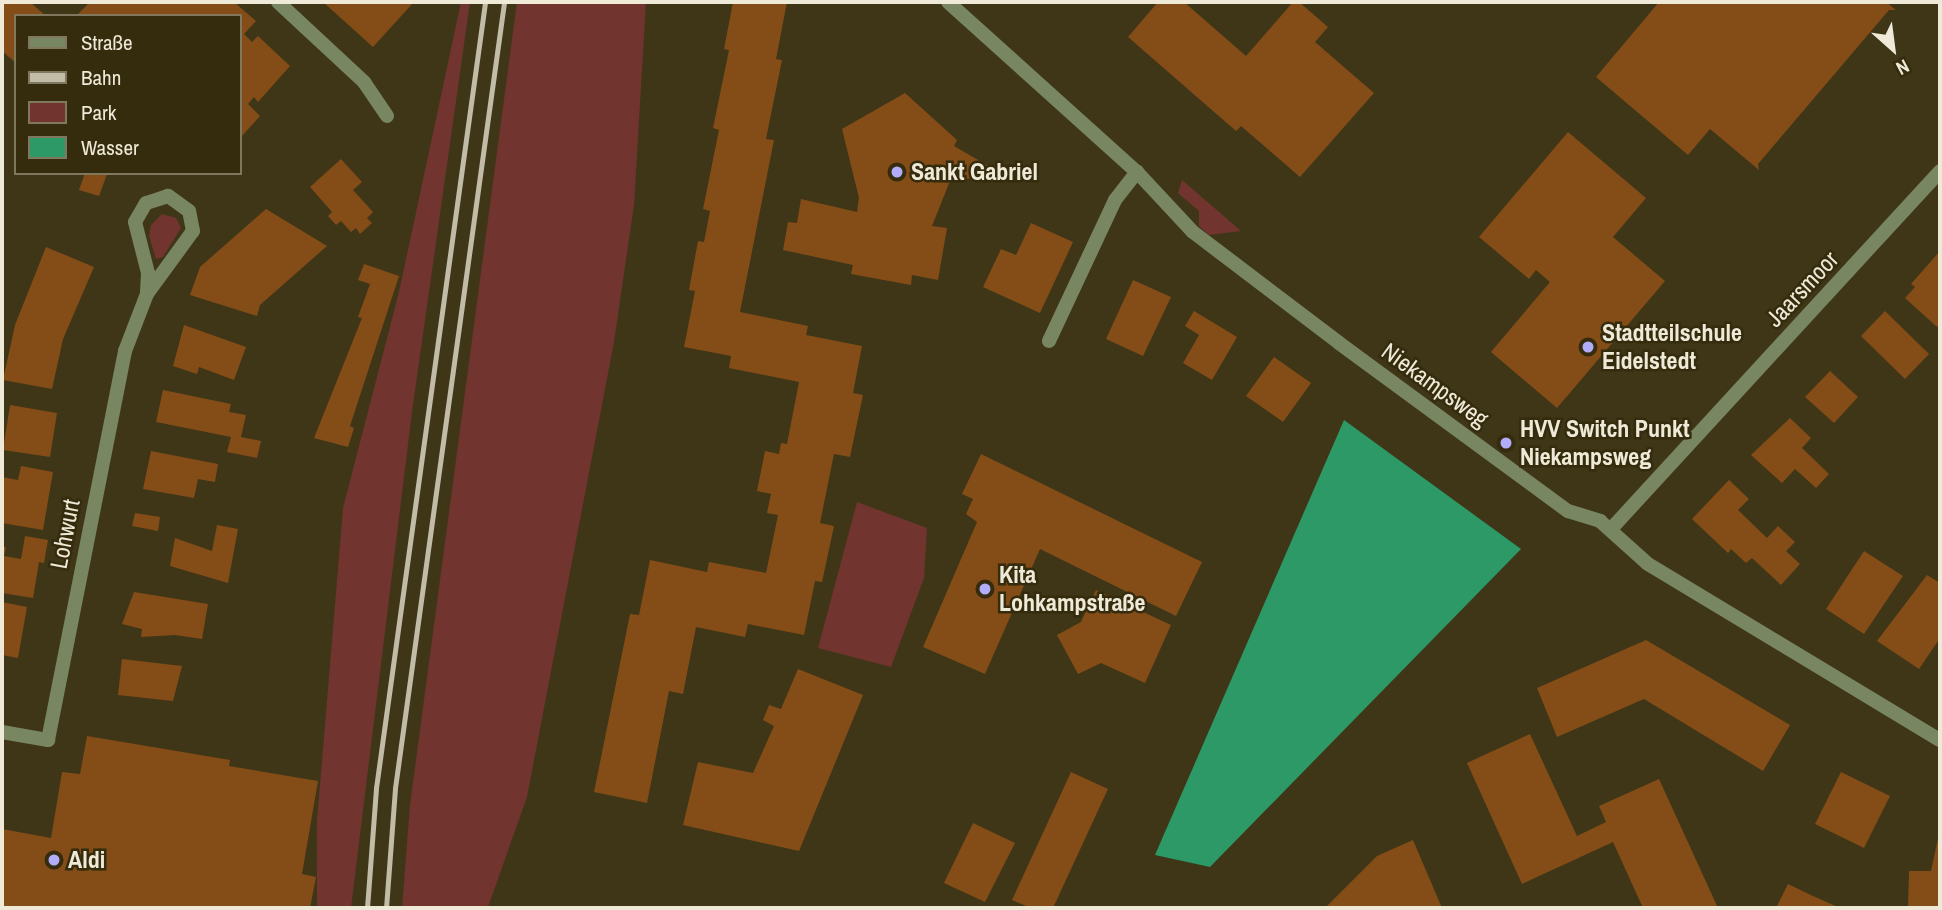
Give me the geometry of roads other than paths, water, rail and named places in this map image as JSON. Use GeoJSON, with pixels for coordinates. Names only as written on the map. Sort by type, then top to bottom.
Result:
{"type":"FeatureCollection","features":[{"type":"Feature","properties":{"kind":"street"},"geometry":{"type":"LineString","coordinates":[[278,2],[364,82],[387,116]]}},
{"type":"Feature","properties":{"kind":"street","name":"Niekampsweg"},"geometry":{"type":"LineString","coordinates":[[948,2],[1137,172],[1204,241],[1339,343],[1568,511],[1612,529],[1648,564],[1940,740]]}},
{"type":"Feature","properties":{"kind":"street"},"geometry":{"type":"LineString","coordinates":[[1049,341],[1115,200],[1137,172]]}},
{"type":"Feature","properties":{"kind":"street","name":"Jaarsmoor"},"geometry":{"type":"LineString","coordinates":[[1612,529],[1938,177]]}},
{"type":"Feature","properties":{"kind":"street","name":"Lohwurt"},"geometry":{"type":"LineString","coordinates":[[2,732],[48,740],[125,351],[147,294],[193,231],[189,211],[168,197],[146,203],[135,222],[146,263],[147,294]]}},
{"type":"Feature","properties":{"kind":"water"},"geometry":{"type":"Polygon","coordinates":[[[1344,420],[1521,549],[1210,867],[1155,855],[1344,420]]]}},
{"type":"Feature","properties":{"kind":"railway"},"geometry":{"type":"LineString","coordinates":[[367,908],[376,788],[485,2]]}},
{"type":"Feature","properties":{"kind":"railway"},"geometry":{"type":"LineString","coordinates":[[386,908],[395,788],[504,2]]}},
{"type":"Feature","properties":{"kind":"place","name":"Sankt Gabriel"},"geometry":{"type":"Point","coordinates":[897,172]}},
{"type":"Feature","properties":{"kind":"place","name":"Stadtteilschule Eidelstedt"},"geometry":{"type":"Point","coordinates":[1588,347]}},
{"type":"Feature","properties":{"kind":"place","name":"HVV Switch Punkt Niekampsweg"},"geometry":{"type":"Point","coordinates":[1506,443]}},
{"type":"Feature","properties":{"kind":"place","name":"Kita Lohkampstraße"},"geometry":{"type":"Point","coordinates":[985,589]}},
{"type":"Feature","properties":{"kind":"place","name":"Aldi"},"geometry":{"type":"Point","coordinates":[54,860]}}]}
